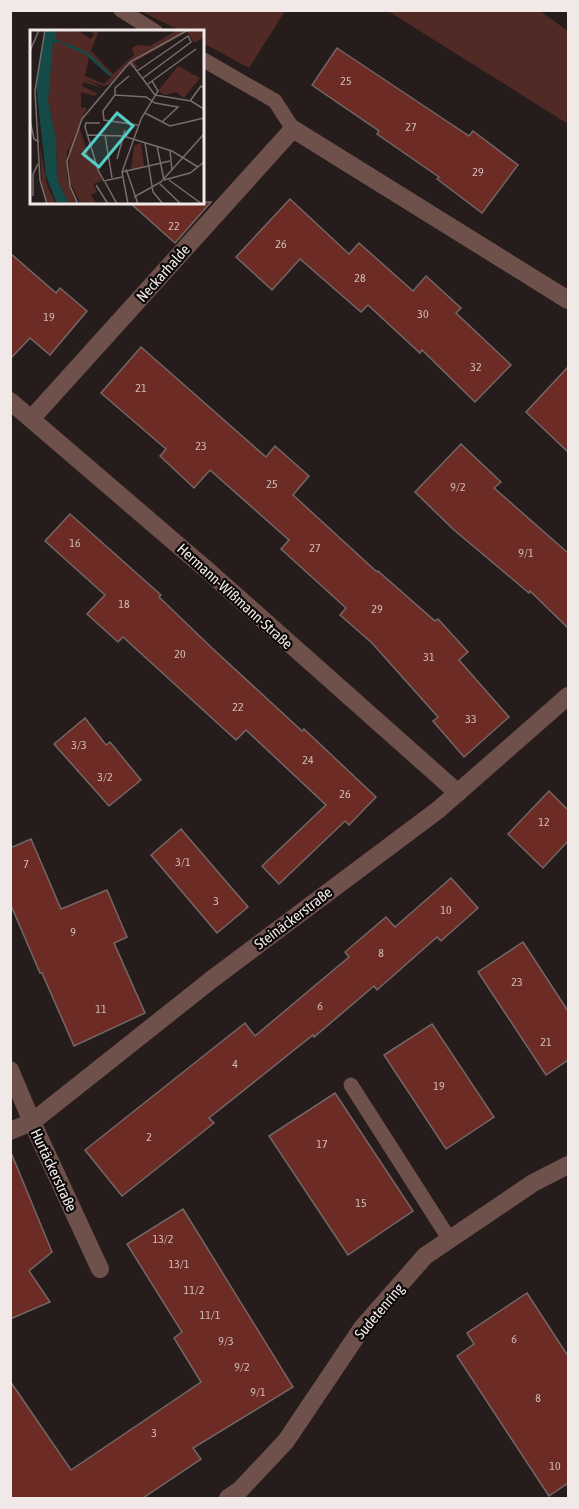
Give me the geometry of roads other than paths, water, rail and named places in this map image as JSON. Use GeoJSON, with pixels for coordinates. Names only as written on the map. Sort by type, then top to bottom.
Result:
{"type":"FeatureCollection","features":[{"type":"Feature","properties":{"kind":"street"},"geometry":{"type":"LineString","coordinates":[[293,129],[568,300]]}},
{"type":"Feature","properties":{"kind":"street","name":"Neckarhalde"},"geometry":{"type":"LineString","coordinates":[[32,418],[293,129]]}},
{"type":"Feature","properties":{"kind":"street","name":"Hermann-Wißmann-Straße"},"geometry":{"type":"LineString","coordinates":[[10,401],[458,793]]}},
{"type":"Feature","properties":{"kind":"street","name":"Steinäckerstraße"},"geometry":{"type":"LineString","coordinates":[[10,1131],[32,1122],[211,980],[458,793],[568,696]]}},
{"type":"Feature","properties":{"kind":"street","name":"Hurtäckerstraße"},"geometry":{"type":"LineString","coordinates":[[10,1070],[100,1269]]}},
{"type":"Feature","properties":{"kind":"street","name":"Sudetenring"},"geometry":{"type":"LineString","coordinates":[[228,1498],[240,1490],[286,1441],[362,1328],[425,1257],[533,1183],[568,1165]]}},
{"type":"Feature","properties":{"kind":"lane"},"geometry":{"type":"LineString","coordinates":[[121,10],[153,30]]}},
{"type":"Feature","properties":{"kind":"lane"},"geometry":{"type":"LineString","coordinates":[[204,60],[275,101],[293,129]]}},
{"type":"Feature","properties":{"kind":"lane"},"geometry":{"type":"LineString","coordinates":[[351,1085],[450,1240]]}}]}
